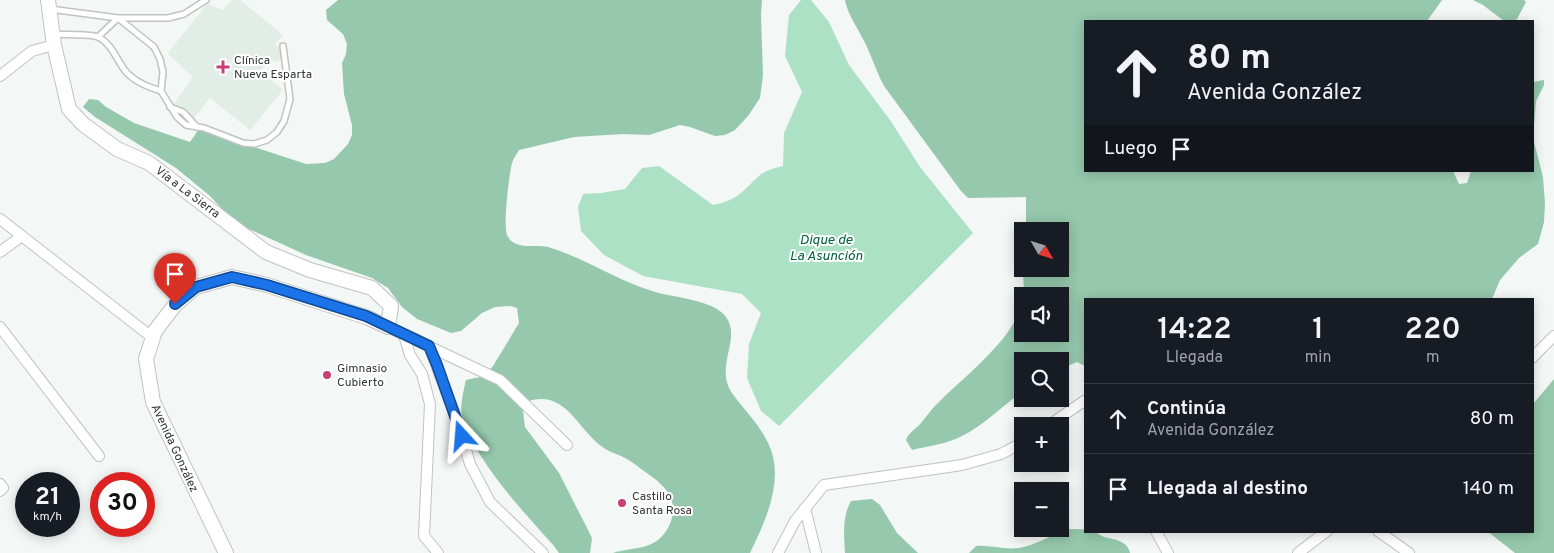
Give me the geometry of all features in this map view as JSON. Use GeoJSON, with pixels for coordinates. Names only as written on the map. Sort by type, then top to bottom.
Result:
{"type":"FeatureCollection","features":[{"type":"Feature","properties":{"kind":"street","name":"Vía a La Sierra"},"geometry":{"type":"LineString","coordinates":[[49,4],[53,40],[69,109],[83,124],[117,149],[149,163],[266,252],[310,270],[372,288],[390,306],[388,327]]}},
{"type":"Feature","properties":{"kind":"street"},"geometry":{"type":"LineString","coordinates":[[0,76],[32,51],[53,40]]}},
{"type":"Feature","properties":{"kind":"street"},"geometry":{"type":"LineString","coordinates":[[0,219],[153,338]]}},
{"type":"Feature","properties":{"kind":"street"},"geometry":{"type":"LineString","coordinates":[[0,252],[22,236]]}},
{"type":"Feature","properties":{"kind":"street","name":"Avenida González"},"geometry":{"type":"LineString","coordinates":[[226,553],[153,402],[146,360],[155,331],[175,304],[196,287],[232,277],[267,285],[366,316],[388,327]]}},
{"type":"Feature","properties":{"kind":"street"},"geometry":{"type":"LineString","coordinates":[[0,327],[99,456]]}},
{"type":"Feature","properties":{"kind":"street"},"geometry":{"type":"LineString","coordinates":[[388,327],[500,380],[567,445]]}},
{"type":"Feature","properties":{"kind":"street"},"geometry":{"type":"LineString","coordinates":[[404,335],[410,355],[422,374],[430,404],[424,536],[438,553]]}},
{"type":"Feature","properties":{"kind":"street"},"geometry":{"type":"LineString","coordinates":[[1534,356],[1554,336]]}},
{"type":"Feature","properties":{"kind":"street"},"geometry":{"type":"LineString","coordinates":[[429,346],[458,423],[470,464],[490,502],[543,553]]}},
{"type":"Feature","properties":{"kind":"street"},"geometry":{"type":"LineString","coordinates":[[1062,417],[1084,402]]}},
{"type":"Feature","properties":{"kind":"street"},"geometry":{"type":"LineString","coordinates":[[778,553],[795,521],[824,485],[962,465],[1001,454],[1014,447]]}},
{"type":"Feature","properties":{"kind":"street"},"geometry":{"type":"LineString","coordinates":[[0,484],[3,488],[0,491]]}},
{"type":"Feature","properties":{"kind":"street"},"geometry":{"type":"LineString","coordinates":[[806,508],[816,553]]}},
{"type":"Feature","properties":{"kind":"street"},"geometry":{"type":"LineString","coordinates":[[1157,533],[1168,553]]}},
{"type":"Feature","properties":{"kind":"street"},"geometry":{"type":"LineString","coordinates":[[1298,553],[1324,533]]}},
{"type":"Feature","properties":{"kind":"street"},"geometry":{"type":"LineString","coordinates":[[1381,533],[1409,553]]}},
{"type":"Feature","properties":{"kind":"lane"},"geometry":{"type":"LineString","coordinates":[[49,4],[118,18],[168,18],[184,14],[206,0]]}},
{"type":"Feature","properties":{"kind":"lane"},"geometry":{"type":"LineString","coordinates":[[53,40],[98,37],[118,18]]}},
{"type":"Feature","properties":{"kind":"lane"},"geometry":{"type":"LineString","coordinates":[[118,18],[154,47],[160,59],[163,72],[161,92],[169,106],[183,112],[198,127],[230,136],[243,143],[254,144],[267,140],[284,121],[290,99],[283,46]]}},
{"type":"Feature","properties":{"kind":"lane"},"geometry":{"type":"LineString","coordinates":[[98,37],[109,46],[126,72],[139,83],[161,92]]}},
{"type":"Feature","properties":{"kind":"shaded area","name":"Clínica Nueva Esparta"},"geometry":{"type":"Polygon","coordinates":[[[232,0],[240,0],[283,35],[275,44],[285,53],[278,62],[270,59],[260,71],[283,90],[250,130],[210,98],[193,119],[174,104],[193,77],[168,54],[207,4],[223,10],[232,0]]]}},
{"type":"Feature","properties":{"kind":"shaded area"},"geometry":{"type":"Polygon","coordinates":[[[338,0],[762,0],[763,75],[760,98],[748,116],[735,130],[725,135],[715,136],[680,125],[649,135],[623,134],[574,137],[519,150],[511,169],[506,221],[507,235],[515,243],[525,246],[548,247],[639,286],[712,306],[726,317],[730,325],[731,334],[726,363],[727,383],[732,393],[766,438],[773,458],[775,472],[774,486],[767,514],[750,553],[613,553],[644,547],[658,540],[664,534],[669,526],[673,507],[668,492],[656,480],[629,460],[601,446],[560,405],[550,400],[539,399],[525,402],[523,411],[525,427],[559,473],[592,538],[590,553],[559,553],[514,501],[487,466],[464,426],[461,412],[466,380],[485,376],[493,366],[519,323],[517,308],[511,306],[495,307],[482,313],[461,331],[451,333],[417,319],[402,307],[388,288],[372,278],[306,255],[240,225],[210,196],[176,168],[95,117],[83,107],[89,99],[98,100],[106,107],[134,123],[190,142],[199,129],[306,164],[325,163],[334,159],[348,144],[352,135],[352,125],[344,94],[342,63],[346,54],[347,44],[343,34],[327,20],[326,10],[338,0]]]}},
{"type":"Feature","properties":{"kind":"shaded area"},"geometry":{"type":"Polygon","coordinates":[[[845,0],[1442,0],[1428,20],[1084,20],[1084,172],[1453,172],[1459,184],[1467,183],[1471,172],[1534,172],[1534,142],[1543,177],[1545,203],[1544,222],[1538,244],[1519,258],[1500,280],[1492,298],[1084,298],[1084,366],[1077,362],[1069,365],[1069,352],[1014,352],[1014,398],[970,432],[944,443],[912,450],[906,440],[909,435],[936,404],[975,369],[999,343],[1014,322],[1014,342],[1069,342],[1069,287],[1024,287],[1023,278],[1069,278],[1069,222],[1026,222],[1026,197],[968,198],[884,86],[850,15],[845,0]]]}},
{"type":"Feature","properties":{"kind":"shaded area"},"geometry":{"type":"Polygon","coordinates":[[[1473,0],[1524,0],[1526,2],[1517,20],[1503,20],[1473,0]]]}},
{"type":"Feature","properties":{"kind":"shaded area"},"geometry":{"type":"Polygon","coordinates":[[[1544,80],[1544,85],[1536,101],[1534,126],[1534,82],[1544,80]]]}},
{"type":"Feature","properties":{"kind":"shaded area"},"geometry":{"type":"Polygon","coordinates":[[[1554,379],[1554,553],[1515,553],[1490,533],[1534,533],[1534,403],[1554,379]]]}},
{"type":"Feature","properties":{"kind":"shaded area"},"geometry":{"type":"Polygon","coordinates":[[[872,499],[880,505],[897,533],[918,553],[845,553],[845,519],[851,501],[872,499]]]}},
{"type":"Feature","properties":{"kind":"shaded area"},"geometry":{"type":"Polygon","coordinates":[[[1069,529],[1082,529],[1084,529],[1084,533],[1096,533],[1124,543],[1130,553],[969,553],[976,546],[1019,548],[1050,537],[1069,537],[1069,529]]]}},
{"type":"Feature","properties":{"kind":"water","name":"Dique de La Asunción"},"geometry":{"type":"Polygon","coordinates":[[[801,0],[811,0],[829,22],[849,65],[890,120],[920,167],[973,233],[779,426],[761,411],[747,378],[749,344],[761,313],[742,294],[643,276],[604,255],[581,231],[578,207],[583,194],[625,189],[642,168],[659,166],[713,205],[735,198],[762,173],[783,166],[784,133],[802,92],[785,56],[789,15],[801,0]]]}},
{"type":"Feature","properties":{"kind":"place","name":"Clínica Nueva Esparta"},"geometry":{"type":"Point","coordinates":[223,67]}},
{"type":"Feature","properties":{"kind":"place","name":"Gimnasio Cubierto"},"geometry":{"type":"Point","coordinates":[327,375]}},
{"type":"Feature","properties":{"kind":"place","name":"Castillo Santa Rosa"},"geometry":{"type":"Point","coordinates":[622,503]}},
{"type":"Feature","properties":{"kind":"route"},"geometry":{"type":"LineString","coordinates":[[175,304],[196,287],[232,277],[267,285],[366,316],[429,346],[462,436]]}}]}
